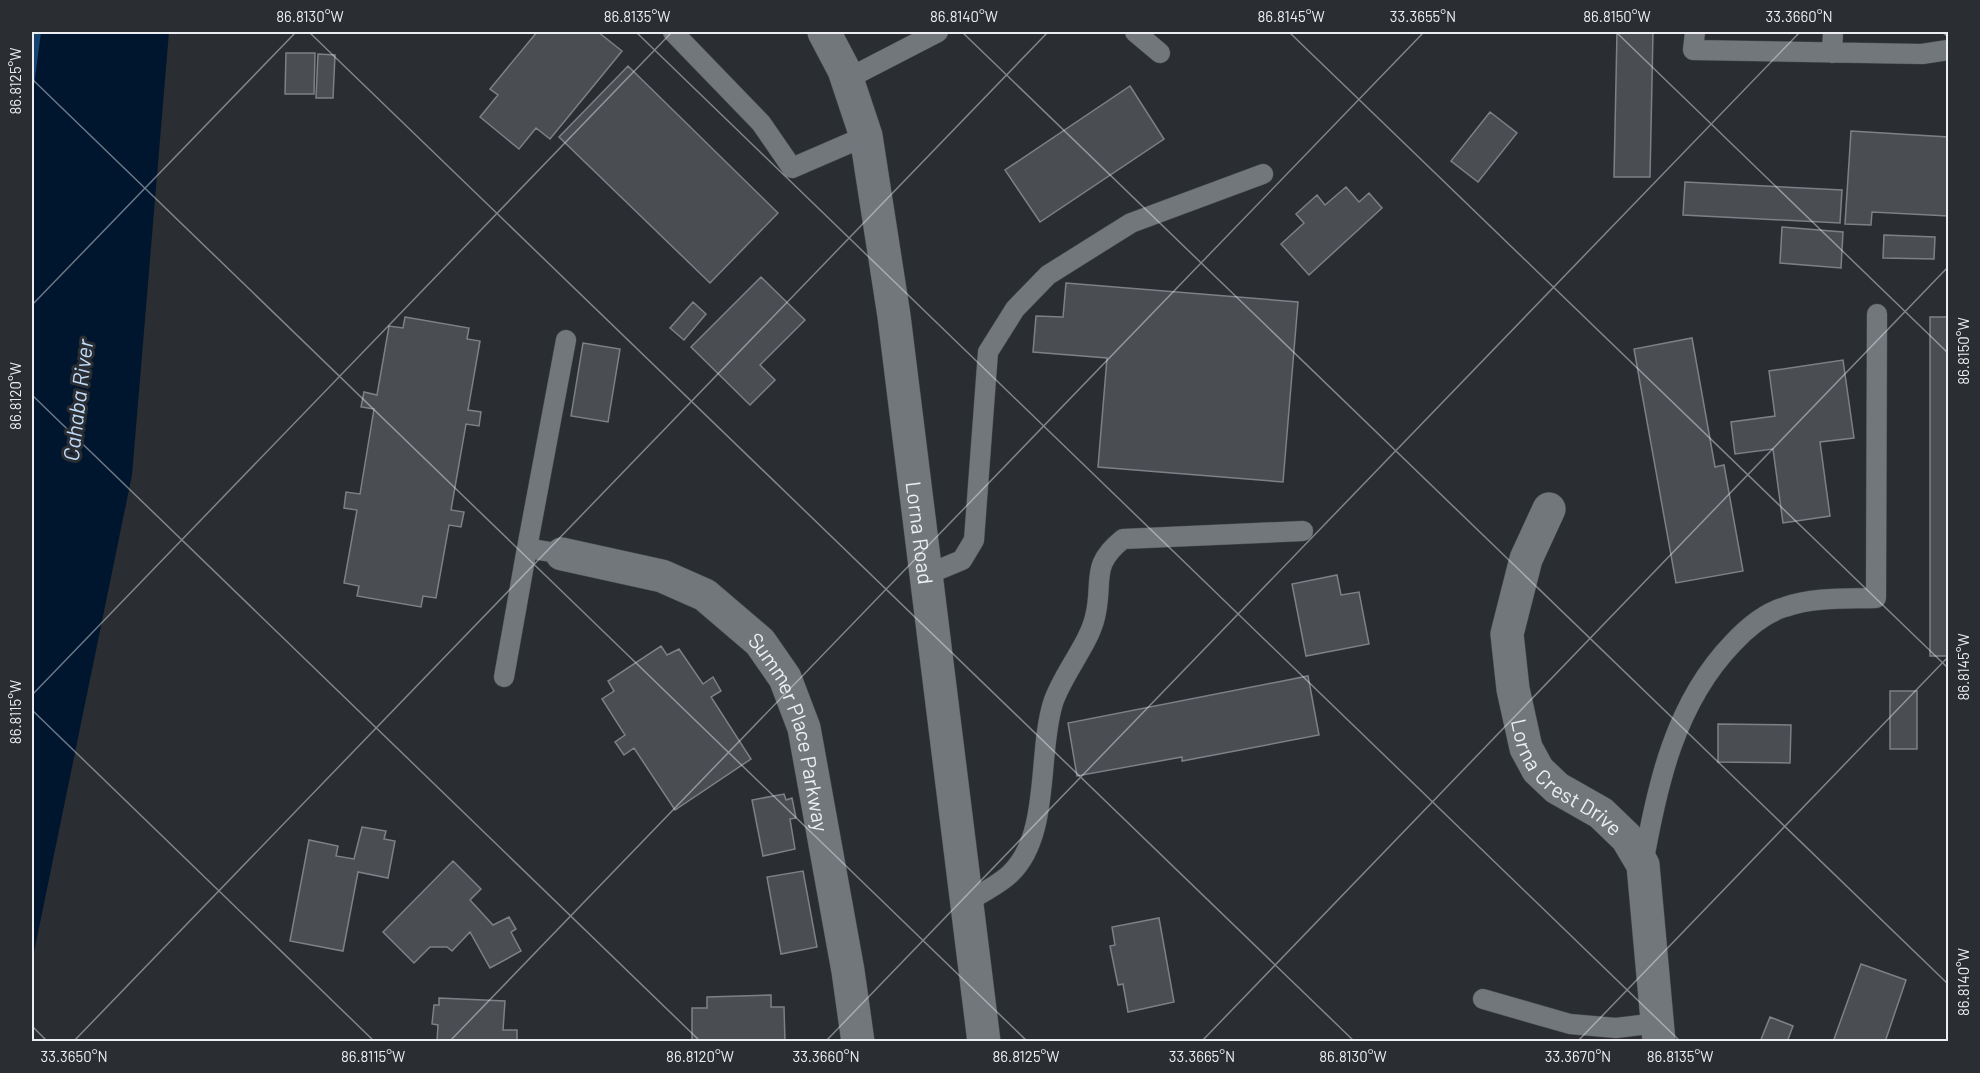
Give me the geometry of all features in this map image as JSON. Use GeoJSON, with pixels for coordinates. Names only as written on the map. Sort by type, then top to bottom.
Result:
{"type":"FeatureCollection","features":[{"type":"Feature","properties":{"kind":"street","name":"Lorna Road"},"geometry":{"type":"LineString","coordinates":[[824,32],[847,79],[866,136],[894,316],[984,1041]]}},
{"type":"Feature","properties":{"kind":"street","name":"Lorna Crest Drive"},"geometry":{"type":"LineString","coordinates":[[1549,509],[1526,559],[1507,634],[1512,689],[1526,748],[1538,770],[1557,788],[1601,813],[1627,838],[1643,865],[1658,1032]]}},
{"type":"Feature","properties":{"kind":"street","name":"Summer Place Parkway"},"geometry":{"type":"LineString","coordinates":[[562,554],[662,576],[705,595],[760,642],[785,678],[804,728],[848,971],[858,1041]]}},
{"type":"Feature","properties":{"kind":"lane"},"geometry":{"type":"LineString","coordinates":[[673,32],[761,123],[792,168],[866,136]]}},
{"type":"Feature","properties":{"kind":"lane"},"geometry":{"type":"LineString","coordinates":[[847,79],[938,32]]}},
{"type":"Feature","properties":{"kind":"lane"},"geometry":{"type":"LineString","coordinates":[[1135,32],[1160,53]]}},
{"type":"Feature","properties":{"kind":"lane"},"geometry":{"type":"LineString","coordinates":[[1695,32],[1693,50],[1922,54],[1948,50]]}},
{"type":"Feature","properties":{"kind":"lane"},"geometry":{"type":"LineString","coordinates":[[1832,53],[1833,32]]}},
{"type":"Feature","properties":{"kind":"lane"},"geometry":{"type":"LineString","coordinates":[[926,575],[962,560],[974,540],[988,352],[1015,309],[1048,274],[1131,222],[1263,174]]}},
{"type":"Feature","properties":{"kind":"lane"},"geometry":{"type":"LineString","coordinates":[[1643,865],[1653,806],[1666,759],[1685,712],[1705,677],[1722,654],[1762,617],[1785,606],[1818,601],[1876,598],[1876,314]]}},
{"type":"Feature","properties":{"kind":"lane"},"geometry":{"type":"LineString","coordinates":[[504,677],[566,340]]}},
{"type":"Feature","properties":{"kind":"lane"},"geometry":{"type":"LineString","coordinates":[[968,901],[1011,872],[1030,843],[1036,824],[1045,739],[1053,702],[1095,618],[1099,578],[1107,553],[1123,539],[1303,531]]}},
{"type":"Feature","properties":{"kind":"lane"},"geometry":{"type":"LineString","coordinates":[[527,548],[562,554]]}},
{"type":"Feature","properties":{"kind":"lane"},"geometry":{"type":"LineString","coordinates":[[1483,999],[1570,1023],[1658,1032]]}},
{"type":"Feature","properties":{"kind":"shaded area"},"geometry":{"type":"Polygon","coordinates":[[[32,32],[43,32],[32,116],[32,32]]]}},
{"type":"Feature","properties":{"kind":"water","name":"Cahaba River"},"geometry":{"type":"Polygon","coordinates":[[[41,32],[169,32],[132,475],[32,962],[32,101],[41,32]]]}},
{"type":"Feature","properties":{"kind":"building"},"geometry":{"type":"Polygon","coordinates":[[[537,32],[598,32],[622,51],[550,139],[536,128],[519,149],[480,117],[498,95],[490,89],[537,32]]]}},
{"type":"Feature","properties":{"kind":"building"},"geometry":{"type":"Polygon","coordinates":[[[1617,32],[1653,32],[1650,177],[1614,177],[1617,32]]]}},
{"type":"Feature","properties":{"kind":"building"},"geometry":{"type":"Polygon","coordinates":[[[286,53],[315,53],[314,94],[285,94],[286,53]]]}},
{"type":"Feature","properties":{"kind":"building"},"geometry":{"type":"Polygon","coordinates":[[[318,54],[335,55],[333,98],[316,98],[318,54]]]}},
{"type":"Feature","properties":{"kind":"building"},"geometry":{"type":"Polygon","coordinates":[[[628,66],[778,213],[710,283],[559,137],[628,66]]]}},
{"type":"Feature","properties":{"kind":"building"},"geometry":{"type":"Polygon","coordinates":[[[1130,86],[1164,139],[1040,222],[1005,170],[1130,86]]]}},
{"type":"Feature","properties":{"kind":"building"},"geometry":{"type":"Polygon","coordinates":[[[1490,112],[1517,133],[1478,182],[1451,161],[1490,112]]]}},
{"type":"Feature","properties":{"kind":"building"},"geometry":{"type":"Polygon","coordinates":[[[1851,131],[1948,137],[1948,216],[1872,212],[1871,225],[1845,224],[1851,131]]]}},
{"type":"Feature","properties":{"kind":"building"},"geometry":{"type":"Polygon","coordinates":[[[1685,182],[1842,190],[1840,223],[1683,215],[1685,182]]]}},
{"type":"Feature","properties":{"kind":"building"},"geometry":{"type":"Polygon","coordinates":[[[1346,187],[1359,202],[1369,193],[1382,208],[1309,275],[1281,244],[1304,223],[1296,214],[1317,195],[1325,205],[1346,187]]]}},
{"type":"Feature","properties":{"kind":"building"},"geometry":{"type":"Polygon","coordinates":[[[1782,227],[1843,232],[1841,268],[1780,263],[1782,227]]]}},
{"type":"Feature","properties":{"kind":"building"},"geometry":{"type":"Polygon","coordinates":[[[1884,235],[1935,237],[1934,259],[1883,258],[1884,235]]]}},
{"type":"Feature","properties":{"kind":"building"},"geometry":{"type":"Polygon","coordinates":[[[761,277],[805,320],[760,365],[775,380],[750,405],[691,347],[761,277]]]}},
{"type":"Feature","properties":{"kind":"building"},"geometry":{"type":"Polygon","coordinates":[[[1066,283],[1298,302],[1283,482],[1098,467],[1107,358],[1033,352],[1036,316],[1063,317],[1066,283]]]}},
{"type":"Feature","properties":{"kind":"building"},"geometry":{"type":"Polygon","coordinates":[[[693,302],[706,314],[684,340],[670,328],[693,302]]]}},
{"type":"Feature","properties":{"kind":"building"},"geometry":{"type":"Polygon","coordinates":[[[405,317],[469,328],[467,339],[480,341],[468,410],[481,412],[479,426],[466,424],[451,510],[464,512],[461,527],[449,525],[436,598],[423,596],[421,607],[357,596],[359,586],[344,583],[357,510],[344,508],[346,492],[360,494],[374,409],[361,407],[364,392],[377,395],[389,326],[403,328],[405,317]]]}},
{"type":"Feature","properties":{"kind":"building"},"geometry":{"type":"Polygon","coordinates":[[[1930,317],[1948,317],[1948,656],[1930,656],[1930,317]]]}},
{"type":"Feature","properties":{"kind":"building"},"geometry":{"type":"Polygon","coordinates":[[[1692,338],[1715,467],[1724,465],[1743,571],[1676,583],[1634,349],[1692,338]]]}},
{"type":"Feature","properties":{"kind":"building"},"geometry":{"type":"Polygon","coordinates":[[[583,343],[620,349],[608,422],[571,416],[583,343]]]}},
{"type":"Feature","properties":{"kind":"building"},"geometry":{"type":"Polygon","coordinates":[[[1843,360],[1854,438],[1820,442],[1830,516],[1783,523],[1773,449],[1735,454],[1731,422],[1775,416],[1769,371],[1843,360]]]}},
{"type":"Feature","properties":{"kind":"building"},"geometry":{"type":"Polygon","coordinates":[[[1337,575],[1341,595],[1359,592],[1369,644],[1306,656],[1292,584],[1337,575]]]}},
{"type":"Feature","properties":{"kind":"building"},"geometry":{"type":"Polygon","coordinates":[[[661,646],[667,655],[679,649],[703,684],[713,677],[721,691],[711,697],[751,759],[675,810],[634,748],[624,755],[615,742],[625,735],[602,699],[614,691],[608,681],[661,646]]]}},
{"type":"Feature","properties":{"kind":"building"},"geometry":{"type":"Polygon","coordinates":[[[1308,676],[1319,735],[1182,761],[1182,757],[1077,776],[1068,723],[1308,676]]]}},
{"type":"Feature","properties":{"kind":"building"},"geometry":{"type":"Polygon","coordinates":[[[1890,691],[1917,691],[1917,749],[1890,749],[1890,691]]]}},
{"type":"Feature","properties":{"kind":"building"},"geometry":{"type":"Polygon","coordinates":[[[1718,724],[1791,725],[1790,763],[1718,762],[1718,724]]]}},
{"type":"Feature","properties":{"kind":"building"},"geometry":{"type":"Polygon","coordinates":[[[784,794],[786,800],[792,798],[796,818],[790,819],[795,849],[763,856],[752,800],[784,794]]]}},
{"type":"Feature","properties":{"kind":"building"},"geometry":{"type":"Polygon","coordinates":[[[362,827],[386,831],[384,839],[395,841],[388,878],[358,872],[343,951],[290,941],[309,840],[338,846],[336,856],[354,859],[362,827]]]}},
{"type":"Feature","properties":{"kind":"building"},"geometry":{"type":"Polygon","coordinates":[[[453,861],[481,889],[470,900],[493,925],[509,917],[516,929],[511,932],[521,951],[490,968],[470,932],[452,951],[447,947],[430,947],[414,963],[383,932],[453,861]]]}},
{"type":"Feature","properties":{"kind":"building"},"geometry":{"type":"Polygon","coordinates":[[[803,871],[817,947],[781,954],[767,877],[803,871]]]}},
{"type":"Feature","properties":{"kind":"building"},"geometry":{"type":"Polygon","coordinates":[[[1159,918],[1174,1002],[1128,1012],[1123,984],[1118,985],[1110,946],[1115,945],[1112,927],[1159,918]]]}},
{"type":"Feature","properties":{"kind":"building"},"geometry":{"type":"Polygon","coordinates":[[[1861,964],[1906,980],[1885,1042],[1833,1042],[1861,964]]]}},
{"type":"Feature","properties":{"kind":"building"},"geometry":{"type":"Polygon","coordinates":[[[771,995],[771,1007],[784,1007],[785,1042],[692,1042],[692,1008],[707,1008],[707,997],[771,995]]]}},
{"type":"Feature","properties":{"kind":"building"},"geometry":{"type":"Polygon","coordinates":[[[439,998],[505,1001],[503,1030],[517,1030],[517,1042],[437,1042],[438,1025],[432,1024],[434,1005],[439,1005],[439,998]]]}},
{"type":"Feature","properties":{"kind":"building"},"geometry":{"type":"Polygon","coordinates":[[[1770,1017],[1793,1026],[1787,1042],[1760,1042],[1770,1017]]]}}]}
